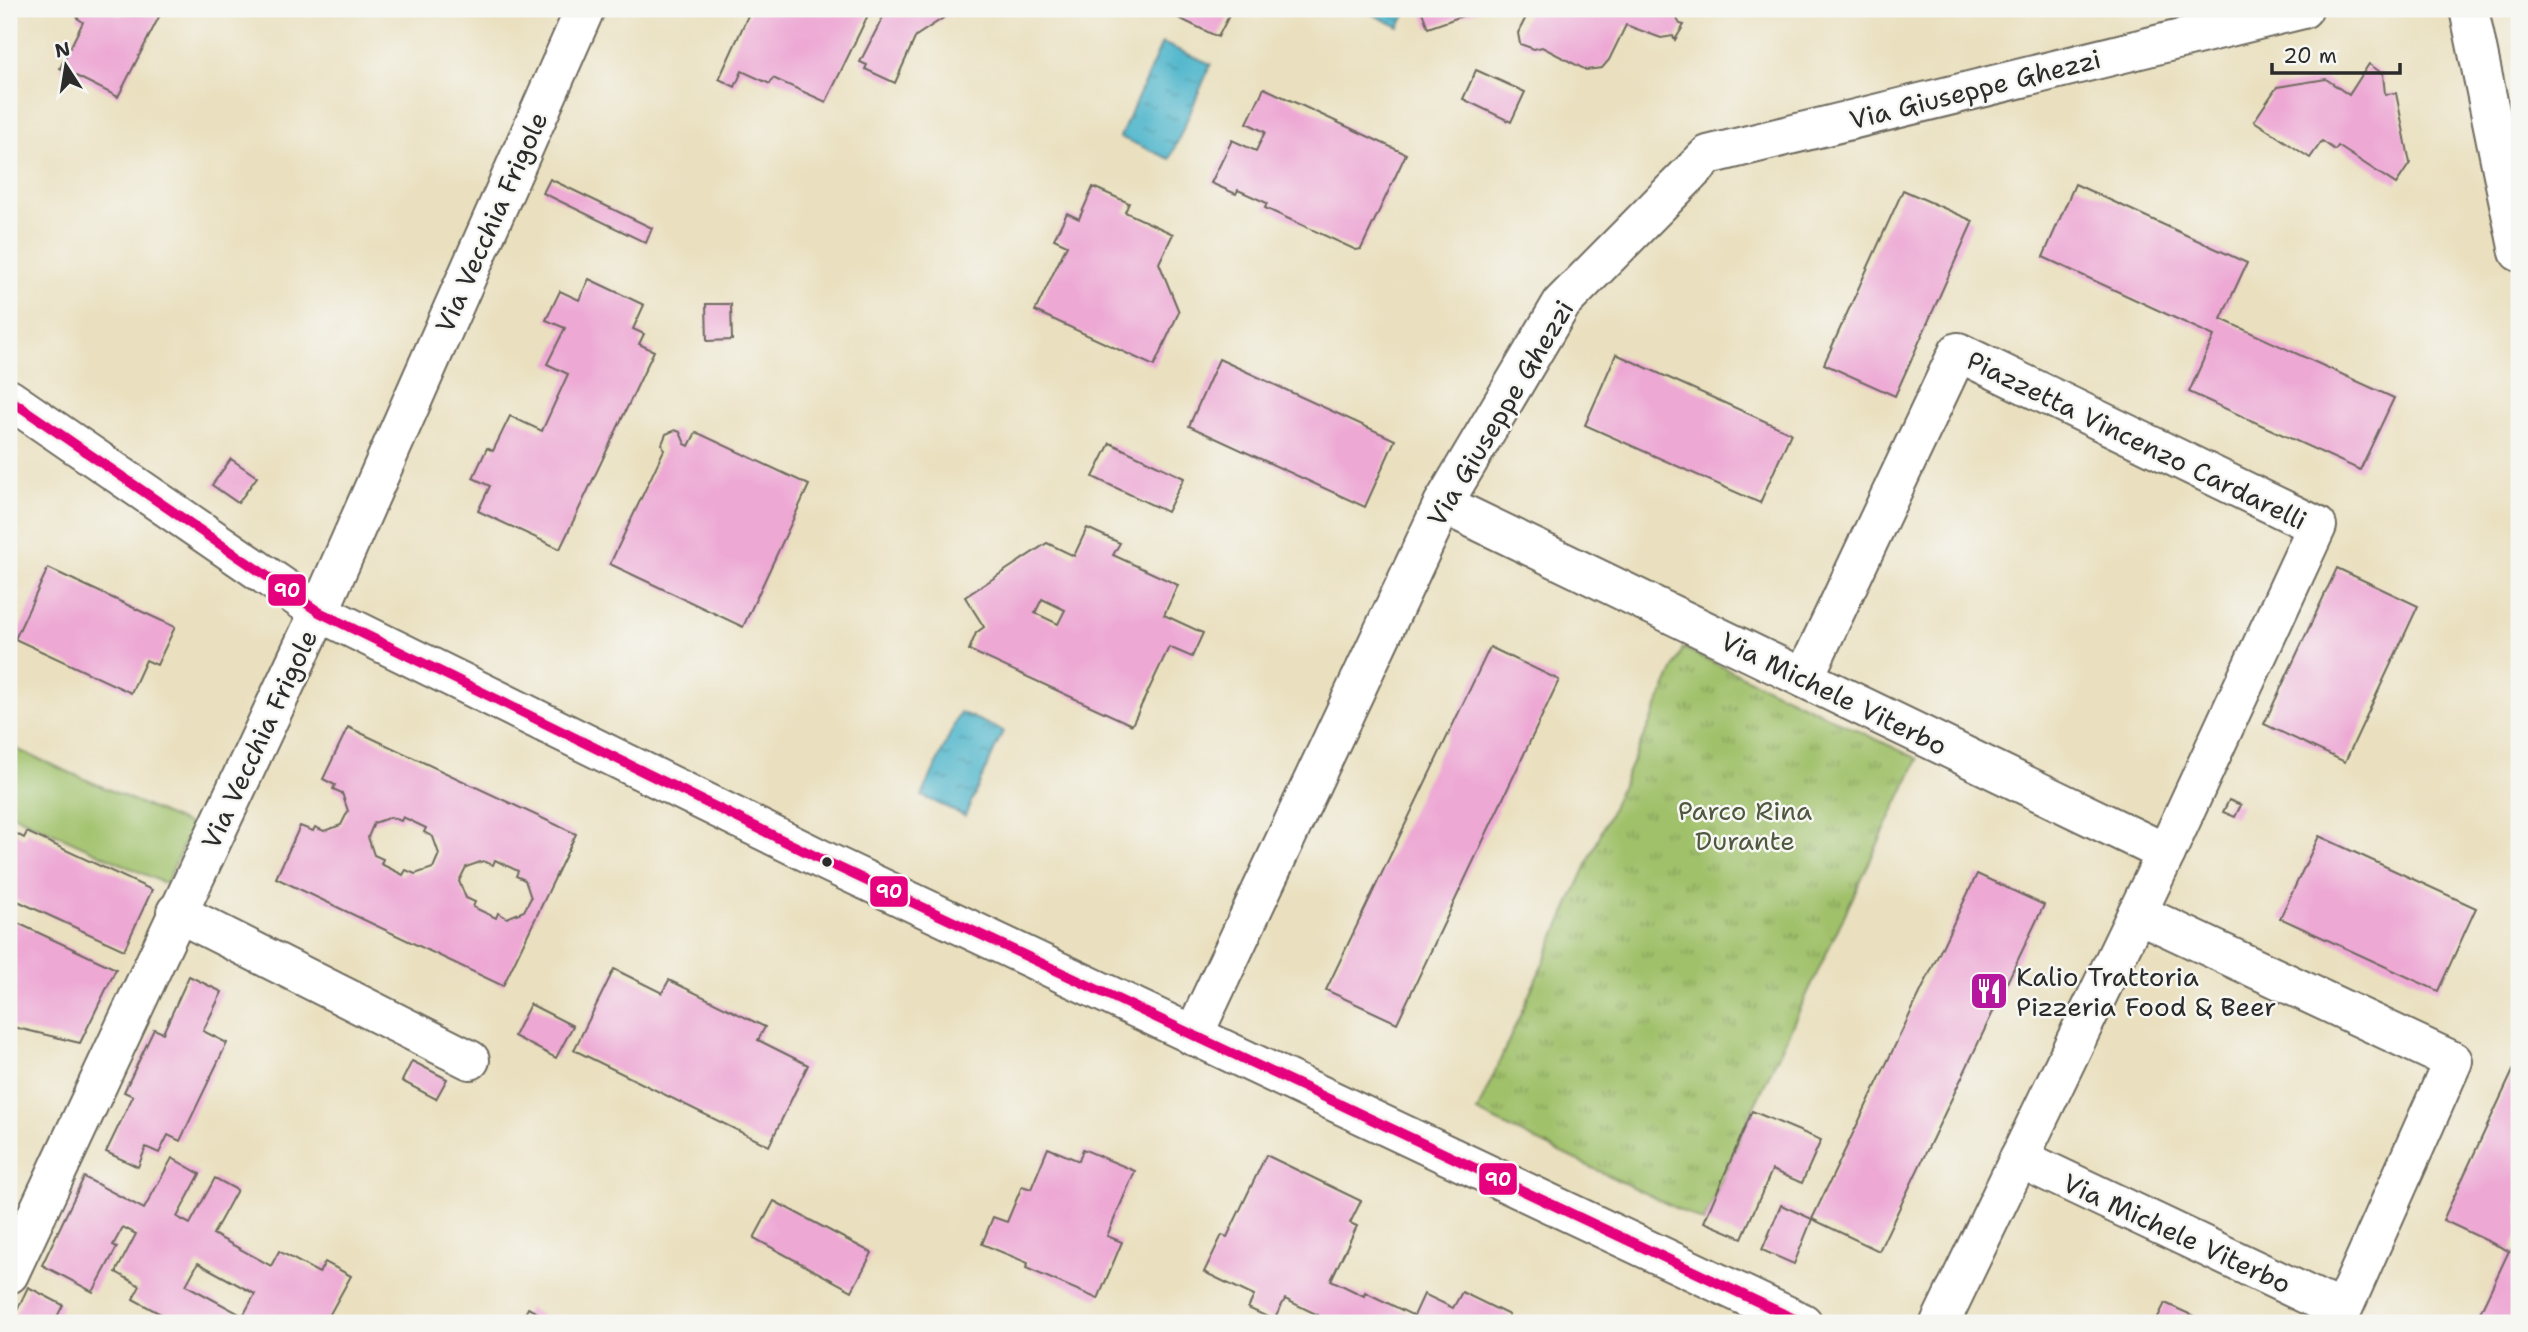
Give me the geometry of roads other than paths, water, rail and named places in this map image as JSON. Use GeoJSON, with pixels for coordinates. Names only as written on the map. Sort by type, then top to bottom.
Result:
{"type":"FeatureCollection","features":[{"type":"Feature","properties":{"kind":"street","name":"Via Vecchia Frigole"},"geometry":{"type":"LineString","coordinates":[[9,1274],[176,912],[319,612],[585,9]]}},
{"type":"Feature","properties":{"kind":"street","name":"Via Giuseppe Ghezzi"},"geometry":{"type":"LineString","coordinates":[[1193,1036],[1443,504],[1562,303],[1708,155],[2303,9]]}},
{"type":"Feature","properties":{"kind":"street"},"geometry":{"type":"LineString","coordinates":[[2469,9],[2519,252]]}},
{"type":"Feature","properties":{"kind":"street","name":"Piazzetta Vincenzo Cardarelli"},"geometry":{"type":"LineString","coordinates":[[1804,678],[1958,352],[2317,526],[2166,853]]}},
{"type":"Feature","properties":{"kind":"street"},"geometry":{"type":"LineString","coordinates":[[9,399],[319,612],[830,863],[1803,1323]]}},
{"type":"Feature","properties":{"kind":"street","name":"Via Michele Viterbo"},"geometry":{"type":"LineString","coordinates":[[1443,504],[2166,853]]}},
{"type":"Feature","properties":{"kind":"street"},"geometry":{"type":"LineString","coordinates":[[1940,1323],[2166,853]]}},
{"type":"Feature","properties":{"kind":"street"},"geometry":{"type":"LineString","coordinates":[[176,912],[470,1060]]}},
{"type":"Feature","properties":{"kind":"street","name":"Via Michele Viterbo"},"geometry":{"type":"LineString","coordinates":[[2020,1158],[2342,1311],[2453,1061],[2137,913]]}},
{"type":"Feature","properties":{"kind":"water"},"geometry":{"type":"Polygon","coordinates":[[[1361,9],[1408,9],[1399,27],[1361,9]]]}},
{"type":"Feature","properties":{"kind":"water"},"geometry":{"type":"Polygon","coordinates":[[[1162,43],[1211,64],[1170,159],[1120,137],[1162,43]]]}},
{"type":"Feature","properties":{"kind":"water"},"geometry":{"type":"Polygon","coordinates":[[[960,712],[1003,731],[965,816],[922,796],[960,712]]]}},
{"type":"Feature","properties":{"kind":"place","name":"Kalio Trattoria Pizzeria Food & Beer"},"geometry":{"type":"Point","coordinates":[1989,991]}},
{"type":"Feature","properties":{"kind":"park label","name":"Parco Rina Durante"},"geometry":{"type":"Point","coordinates":[1745,825]}}]}
